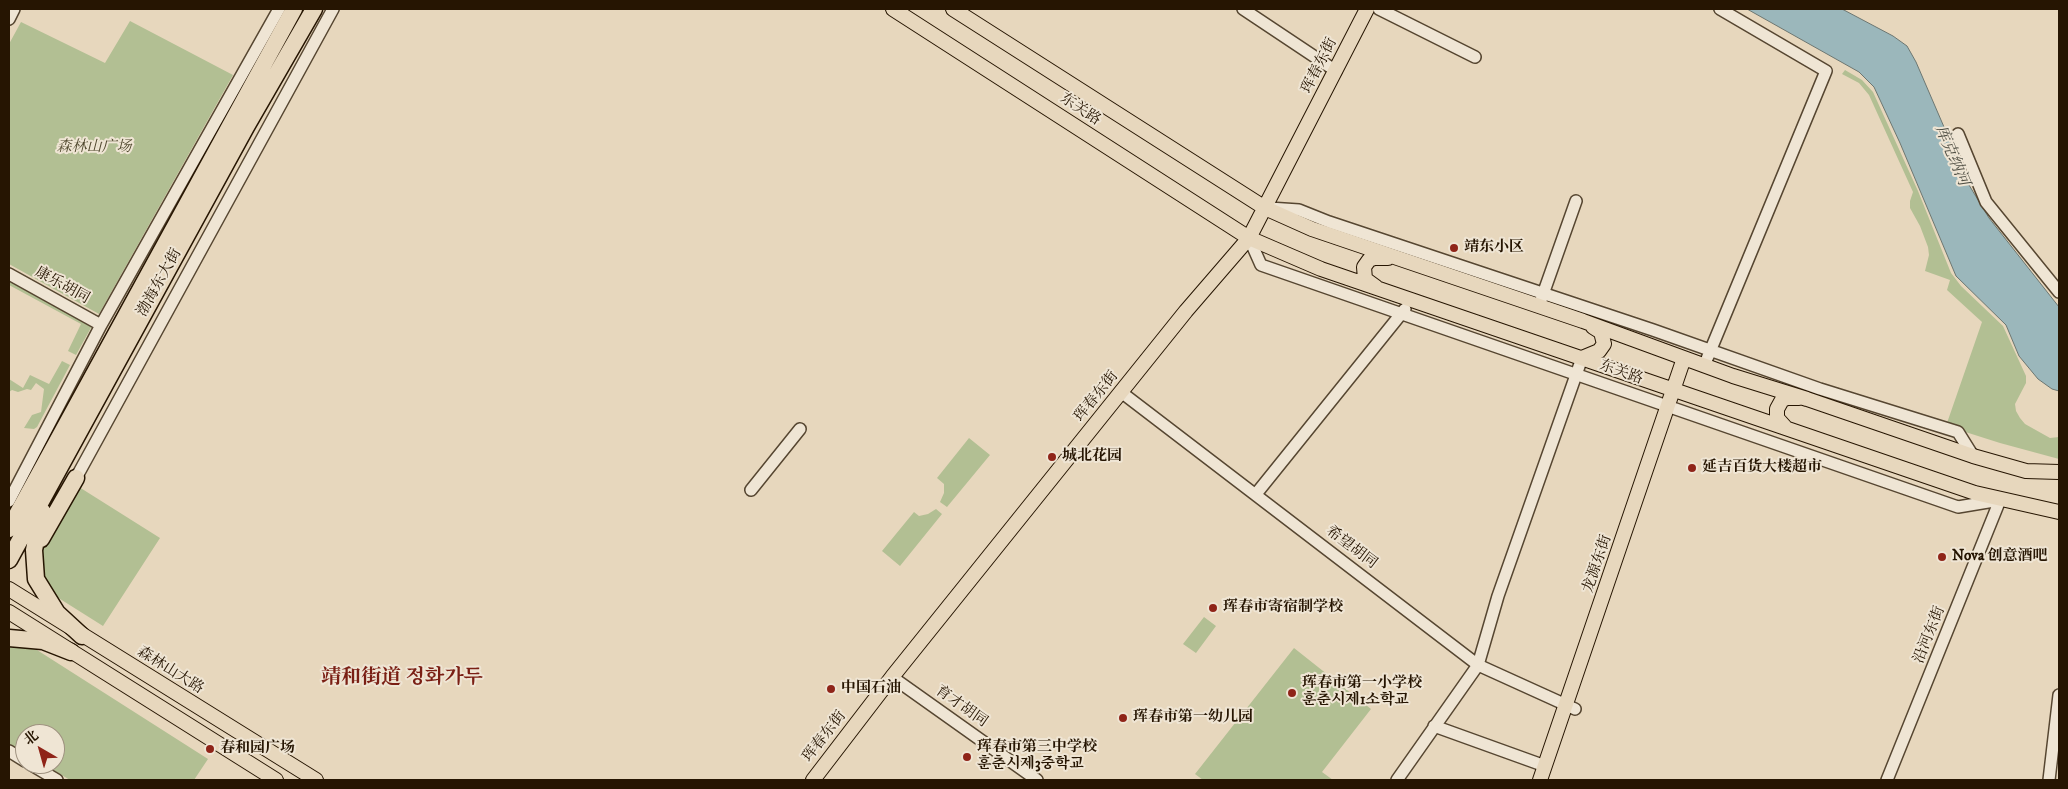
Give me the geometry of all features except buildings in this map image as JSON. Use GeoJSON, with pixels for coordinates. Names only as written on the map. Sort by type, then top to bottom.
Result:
{"type":"FeatureCollection","features":[{"type":"Feature","properties":{"kind":"highway","name":"渤海东大街"},"geometry":{"type":"LineString","coordinates":[[9,529],[294,9]]}},
{"type":"Feature","properties":{"kind":"highway","name":"渤海东大街"},"geometry":{"type":"LineString","coordinates":[[9,560],[246,127],[314,9]]}},
{"type":"Feature","properties":{"kind":"highway"},"geometry":{"type":"LineString","coordinates":[[34,455],[54,446]]}},
{"type":"Feature","properties":{"kind":"highway"},"geometry":{"type":"LineString","coordinates":[[34,550],[76,478]]}},
{"type":"Feature","properties":{"kind":"highway"},"geometry":{"type":"LineString","coordinates":[[50,485],[37,532],[34,550],[34,569],[40,589],[57,613],[82,636]]}},
{"type":"Feature","properties":{"kind":"highway"},"geometry":{"type":"LineString","coordinates":[[9,638],[42,641],[71,652]]}},
{"type":"Feature","properties":{"kind":"main road","name":"东关路"},"geometry":{"type":"LineString","coordinates":[[893,9],[1249,238],[1321,269],[1382,291],[1974,493],[2059,512]]}},
{"type":"Feature","properties":{"kind":"main road","name":"东关路"},"geometry":{"type":"LineString","coordinates":[[953,9],[1265,208],[1329,236],[1399,259],[1541,300],[1584,321],[1694,362],[1973,456],[2026,472],[2059,472]]}},
{"type":"Feature","properties":{"kind":"main road","name":"珲春东街"},"geometry":{"type":"LineString","coordinates":[[812,780],[892,677],[1186,311],[1249,238],[1367,9]]}},
{"type":"Feature","properties":{"kind":"main road"},"geometry":{"type":"LineString","coordinates":[[1382,291],[1366,279],[1364,268],[1369,260],[1374,258],[1399,259]]}},
{"type":"Feature","properties":{"kind":"main road"},"geometry":{"type":"LineString","coordinates":[[1582,358],[1599,351],[1604,340],[1598,330],[1584,321]]}},
{"type":"Feature","properties":{"kind":"main road","name":"龙源东街"},"geometry":{"type":"LineString","coordinates":[[1550,780],[1571,707],[1672,408],[1678,391],[1694,362]]}},
{"type":"Feature","properties":{"kind":"main road"},"geometry":{"type":"LineString","coordinates":[[1791,430],[1783,426],[1777,418],[1779,404],[1782,400],[1792,397],[1807,399]]}},
{"type":"Feature","properties":{"kind":"main road","name":"森林山大路"},"geometry":{"type":"LineString","coordinates":[[9,589],[316,780]]}},
{"type":"Feature","properties":{"kind":"main road"},"geometry":{"type":"LineString","coordinates":[[9,612],[276,780]]}},
{"type":"Feature","properties":{"kind":"main road","name":"龙源东街"},"geometry":{"type":"LineString","coordinates":[[1540,780],[1571,707]]}},
{"type":"Feature","properties":{"kind":"street"},"geometry":{"type":"LineString","coordinates":[[9,19],[14,9]]}},
{"type":"Feature","properties":{"kind":"street","name":"渤海东大街"},"geometry":{"type":"LineString","coordinates":[[9,501],[101,325],[279,9]]}},
{"type":"Feature","properties":{"kind":"street","name":"渤海东大街"},"geometry":{"type":"LineString","coordinates":[[76,478],[333,9]]}},
{"type":"Feature","properties":{"kind":"street"},"geometry":{"type":"LineString","coordinates":[[1243,9],[1336,71]]}},
{"type":"Feature","properties":{"kind":"street"},"geometry":{"type":"LineString","coordinates":[[1379,9],[1475,57]]}},
{"type":"Feature","properties":{"kind":"street"},"geometry":{"type":"LineString","coordinates":[[1694,362],[1710,351],[1826,71],[1720,9]]}},
{"type":"Feature","properties":{"kind":"street"},"geometry":{"type":"LineString","coordinates":[[1958,134],[1986,202],[2059,292]]}},
{"type":"Feature","properties":{"kind":"street"},"geometry":{"type":"LineString","coordinates":[[1541,300],[1576,201]]}},
{"type":"Feature","properties":{"kind":"street","name":"东关路"},"geometry":{"type":"LineString","coordinates":[[1265,208],[1299,210],[1541,300],[1710,351],[1820,389],[1958,432],[1973,456]]}},
{"type":"Feature","properties":{"kind":"street","name":"东关路"},"geometry":{"type":"LineString","coordinates":[[1249,238],[1261,265],[1958,507],[2000,500]]}},
{"type":"Feature","properties":{"kind":"street","name":"康乐胡同"},"geometry":{"type":"LineString","coordinates":[[9,274],[101,325]]}},
{"type":"Feature","properties":{"kind":"street"},"geometry":{"type":"LineString","coordinates":[[1256,494],[1402,314],[1409,300]]}},
{"type":"Feature","properties":{"kind":"street"},"geometry":{"type":"LineString","coordinates":[[1397,780],[1478,665],[1498,596],[1582,358]]}},
{"type":"Feature","properties":{"kind":"street","name":"希望胡同"},"geometry":{"type":"LineString","coordinates":[[1121,392],[1478,665],[1571,707]]}},
{"type":"Feature","properties":{"kind":"street"},"geometry":{"type":"LineString","coordinates":[[752,490],[800,429]]}},
{"type":"Feature","properties":{"kind":"street","name":"沿河东街"},"geometry":{"type":"LineString","coordinates":[[1887,780],[2000,500]]}},
{"type":"Feature","properties":{"kind":"street","name":"育才胡同"},"geometry":{"type":"LineString","coordinates":[[892,677],[1037,780]]}},
{"type":"Feature","properties":{"kind":"street"},"geometry":{"type":"LineString","coordinates":[[2049,780],[2059,695]]}},
{"type":"Feature","properties":{"kind":"street"},"geometry":{"type":"LineString","coordinates":[[1434,726],[1545,766]]}},
{"type":"Feature","properties":{"kind":"green space","name":"森林山广场"},"geometry":{"type":"Polygon","coordinates":[[[130,21],[233,75],[99,314],[9,264],[9,44],[21,22],[105,63],[130,21]]]}},
{"type":"Feature","properties":{"kind":"green space"},"geometry":{"type":"Polygon","coordinates":[[[1845,70],[1862,80],[1873,92],[1918,191],[1951,273],[1961,286],[2003,326],[2026,376],[2026,383],[2015,404],[2016,411],[2025,424],[2050,438],[2059,437],[2059,459],[1956,429],[1947,423],[1982,322],[1947,290],[1950,280],[1925,271],[1929,255],[1928,247],[1920,226],[1910,208],[1913,192],[1869,95],[1859,83],[1842,74],[1845,70]]]}},
{"type":"Feature","properties":{"kind":"green space"},"geometry":{"type":"Polygon","coordinates":[[[9,278],[93,324],[76,355],[68,351],[81,324],[9,285],[9,278]]]}},
{"type":"Feature","properties":{"kind":"green space"},"geometry":{"type":"Polygon","coordinates":[[[62,361],[70,365],[37,427],[34,429],[24,428],[32,415],[41,412],[44,389],[36,383],[31,390],[27,389],[18,392],[12,390],[9,392],[9,379],[23,388],[30,375],[49,384],[62,361]]]}},
{"type":"Feature","properties":{"kind":"green space"},"geometry":{"type":"Polygon","coordinates":[[[969,438],[990,455],[947,507],[940,502],[944,493],[944,484],[937,478],[969,438]]]}},
{"type":"Feature","properties":{"kind":"green space"},"geometry":{"type":"Polygon","coordinates":[[[79,487],[160,538],[103,626],[49,592],[39,574],[39,550],[79,487]]]}},
{"type":"Feature","properties":{"kind":"green space"},"geometry":{"type":"Polygon","coordinates":[[[936,509],[942,514],[900,566],[882,551],[914,512],[919,516],[928,514],[936,509]]]}},
{"type":"Feature","properties":{"kind":"green space"},"geometry":{"type":"Polygon","coordinates":[[[1204,617],[1216,626],[1196,653],[1183,644],[1204,617]]]}},
{"type":"Feature","properties":{"kind":"green space"},"geometry":{"type":"Polygon","coordinates":[[[9,644],[28,646],[37,650],[208,759],[194,780],[70,780],[60,774],[65,774],[65,724],[15,724],[15,748],[9,744],[9,644]]]}},
{"type":"Feature","properties":{"kind":"green space"},"geometry":{"type":"Polygon","coordinates":[[[1294,648],[1371,709],[1322,772],[1333,780],[1203,780],[1195,774],[1294,648]]]}},
{"type":"Feature","properties":{"kind":"water","name":"库克纳河"},"geometry":{"type":"Polygon","coordinates":[[[1747,9],[1842,9],[1893,36],[1907,46],[1916,62],[1969,185],[1989,218],[2059,307],[2059,391],[2052,389],[2038,379],[2019,356],[2006,325],[1956,276],[1900,143],[1874,87],[1859,72],[1747,9]]]}},
{"type":"Feature","properties":{"kind":"place","name":"靖东小区"},"geometry":{"type":"Point","coordinates":[1454,248]}},
{"type":"Feature","properties":{"kind":"place","name":"城北花园"},"geometry":{"type":"Point","coordinates":[1052,457]}},
{"type":"Feature","properties":{"kind":"place","name":"延吉百货大楼超市"},"geometry":{"type":"Point","coordinates":[1692,468]}},
{"type":"Feature","properties":{"kind":"place","name":"Nova 创意酒吧"},"geometry":{"type":"Point","coordinates":[1942,557]}},
{"type":"Feature","properties":{"kind":"place","name":"珲春市寄宿制学校"},"geometry":{"type":"Point","coordinates":[1213,608]}},
{"type":"Feature","properties":{"kind":"place","name":"中国石油"},"geometry":{"type":"Point","coordinates":[831,689]}},
{"type":"Feature","properties":{"kind":"place","name":"珲春市第一小学校 훈춘시제1소학교"},"geometry":{"type":"Point","coordinates":[1292,693]}},
{"type":"Feature","properties":{"kind":"place","name":"珲春市第一幼儿园"},"geometry":{"type":"Point","coordinates":[1123,718]}},
{"type":"Feature","properties":{"kind":"place","name":"春和园广场"},"geometry":{"type":"Point","coordinates":[210,749]}},
{"type":"Feature","properties":{"kind":"place","name":"珲春市第三中学校 훈춘시제3중학교"},"geometry":{"type":"Point","coordinates":[967,757]}},
{"type":"Feature","properties":{"kind":"district","name":"靖和街道 정화가두"},"geometry":{"type":"Point","coordinates":[402,679]}}]}
